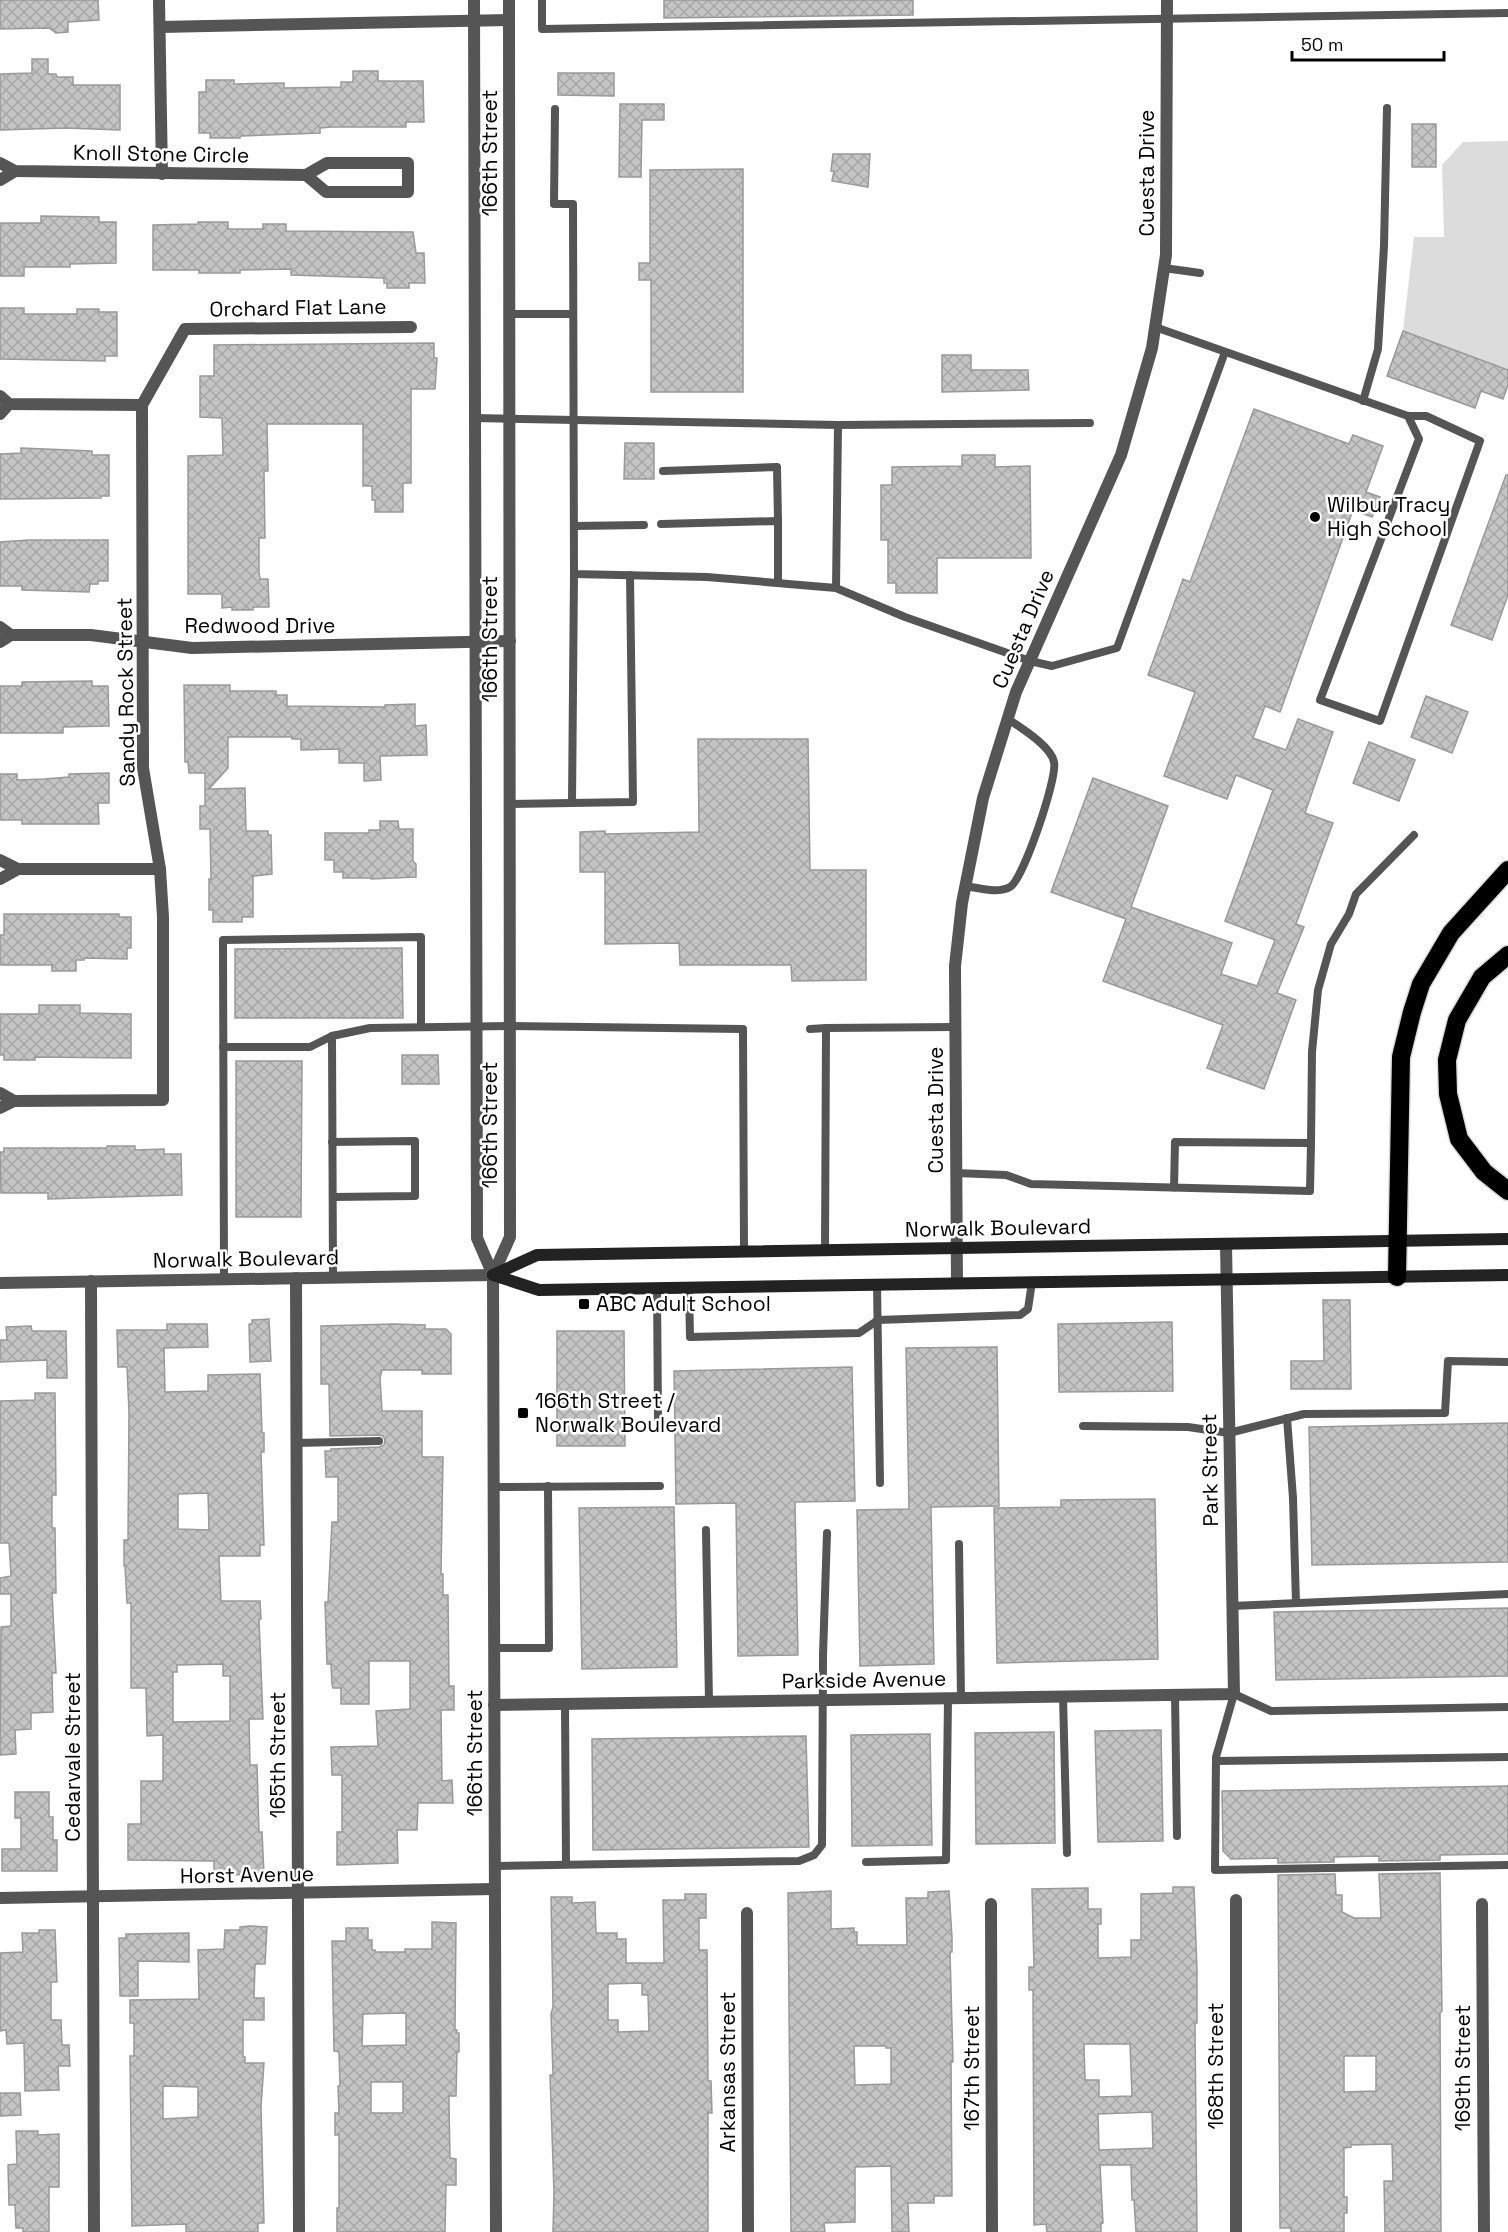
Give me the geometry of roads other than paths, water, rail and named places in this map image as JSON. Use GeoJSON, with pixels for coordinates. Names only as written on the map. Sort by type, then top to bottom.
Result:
{"type":"FeatureCollection","features":[{"type":"Feature","properties":{"kind":"highway"},"geometry":{"type":"LineString","coordinates":[[1397,1277],[1401,1057],[1412,1012],[1421,984],[1452,933],[1508,870]]}},
{"type":"Feature","properties":{"kind":"highway"},"geometry":{"type":"LineString","coordinates":[[1508,955],[1482,976],[1457,1020],[1447,1060],[1448,1094],[1459,1139],[1484,1172],[1508,1191]]}},
{"type":"Feature","properties":{"kind":"main road","name":"Norwalk Boulevard"},"geometry":{"type":"LineString","coordinates":[[493,1275],[537,1255],[1508,1239]]}},
{"type":"Feature","properties":{"kind":"main road","name":"Norwalk Boulevard"},"geometry":{"type":"LineString","coordinates":[[493,1275],[539,1290],[1508,1275]]}},
{"type":"Feature","properties":{"kind":"street"},"geometry":{"type":"LineString","coordinates":[[159,0],[162,174]]}},
{"type":"Feature","properties":{"kind":"street","name":"166th Street"},"geometry":{"type":"LineString","coordinates":[[474,0],[477,1238],[493,1275],[496,2232]]}},
{"type":"Feature","properties":{"kind":"street","name":"166th Street"},"geometry":{"type":"LineString","coordinates":[[493,1275],[510,1237],[509,0]]}},
{"type":"Feature","properties":{"kind":"street","name":"Cuesta Drive"},"geometry":{"type":"LineString","coordinates":[[957,1283],[955,966],[965,886],[983,798],[1016,692],[1121,455],[1152,348],[1166,255],[1167,0]]}},
{"type":"Feature","properties":{"kind":"street"},"geometry":{"type":"LineString","coordinates":[[160,27],[509,20]]}},
{"type":"Feature","properties":{"kind":"street","name":"Knoll Stone Circle"},"geometry":{"type":"LineString","coordinates":[[0,163],[15,171],[306,175],[327,163],[408,163],[408,192],[326,192],[306,175]]}},
{"type":"Feature","properties":{"kind":"street"},"geometry":{"type":"LineString","coordinates":[[0,180],[15,171]]}},
{"type":"Feature","properties":{"kind":"street","name":"Orchard Flat Lane"},"geometry":{"type":"LineString","coordinates":[[185,329],[411,327]]}},
{"type":"Feature","properties":{"kind":"street","name":"Sandy Rock Street"},"geometry":{"type":"LineString","coordinates":[[14,1101],[163,1100],[163,917],[160,869],[143,768],[142,405],[185,329]]}},
{"type":"Feature","properties":{"kind":"street"},"geometry":{"type":"LineString","coordinates":[[0,414],[5,400],[142,405]]}},
{"type":"Feature","properties":{"kind":"street","name":"Redwood Drive"},"geometry":{"type":"LineString","coordinates":[[0,627],[5,638],[90,635],[192,648],[510,641]]}},
{"type":"Feature","properties":{"kind":"street"},"geometry":{"type":"LineString","coordinates":[[0,860],[18,869],[160,869]]}},
{"type":"Feature","properties":{"kind":"street"},"geometry":{"type":"LineString","coordinates":[[0,879],[18,869]]}},
{"type":"Feature","properties":{"kind":"street"},"geometry":{"type":"LineString","coordinates":[[0,1093],[14,1101]]}},
{"type":"Feature","properties":{"kind":"street"},"geometry":{"type":"LineString","coordinates":[[0,1108],[14,1101]]}},
{"type":"Feature","properties":{"kind":"street","name":"Park Street"},"geometry":{"type":"LineString","coordinates":[[1226,1244],[1234,1694]]}},
{"type":"Feature","properties":{"kind":"street","name":"Norwalk Boulevard"},"geometry":{"type":"LineString","coordinates":[[0,1283],[493,1275]]}},
{"type":"Feature","properties":{"kind":"street","name":"165th Street"},"geometry":{"type":"LineString","coordinates":[[296,1278],[300,2232]]}},
{"type":"Feature","properties":{"kind":"street","name":"Cedarvale Street"},"geometry":{"type":"LineString","coordinates":[[91,1281],[94,2232]]}},
{"type":"Feature","properties":{"kind":"street","name":"Parkside Avenue"},"geometry":{"type":"LineString","coordinates":[[495,1705],[1234,1694]]}},
{"type":"Feature","properties":{"kind":"street","name":"Horst Avenue"},"geometry":{"type":"LineString","coordinates":[[0,1898],[495,1890]]}},
{"type":"Feature","properties":{"kind":"street","name":"168th Street"},"geometry":{"type":"LineString","coordinates":[[1236,1900],[1236,2232]]}},
{"type":"Feature","properties":{"kind":"street","name":"167th Street"},"geometry":{"type":"LineString","coordinates":[[991,1904],[992,2232]]}},
{"type":"Feature","properties":{"kind":"street","name":"169th Street"},"geometry":{"type":"LineString","coordinates":[[1482,1904],[1484,2232]]}},
{"type":"Feature","properties":{"kind":"street","name":"Arkansas Street"},"geometry":{"type":"LineString","coordinates":[[747,1913],[748,2232]]}},
{"type":"Feature","properties":{"kind":"lane"},"geometry":{"type":"LineString","coordinates":[[542,0],[542,29],[1508,13]]}},
{"type":"Feature","properties":{"kind":"lane"},"geometry":{"type":"LineString","coordinates":[[1364,400],[1378,349],[1384,246],[1387,108]]}},
{"type":"Feature","properties":{"kind":"lane"},"geometry":{"type":"LineString","coordinates":[[555,109],[554,204],[573,204],[572,803]]}},
{"type":"Feature","properties":{"kind":"lane"},"geometry":{"type":"LineString","coordinates":[[1164,268],[1200,273]]}},
{"type":"Feature","properties":{"kind":"lane"},"geometry":{"type":"LineString","coordinates":[[509,314],[573,314]]}},
{"type":"Feature","properties":{"kind":"lane"},"geometry":{"type":"LineString","coordinates":[[1155,327],[1408,416],[1425,416],[1480,441],[1380,721],[1320,700],[1419,439],[1408,416]]}},
{"type":"Feature","properties":{"kind":"lane"},"geometry":{"type":"LineString","coordinates":[[574,574],[707,577],[836,588],[904,617],[1030,661],[1052,666],[1117,648],[1225,352]]}},
{"type":"Feature","properties":{"kind":"lane"},"geometry":{"type":"LineString","coordinates":[[475,418],[838,425],[1090,423]]}},
{"type":"Feature","properties":{"kind":"lane"},"geometry":{"type":"LineString","coordinates":[[836,588],[838,425]]}},
{"type":"Feature","properties":{"kind":"lane"},"geometry":{"type":"LineString","coordinates":[[663,471],[777,467],[778,583]]}},
{"type":"Feature","properties":{"kind":"lane"},"geometry":{"type":"LineString","coordinates":[[661,524],[778,521]]}},
{"type":"Feature","properties":{"kind":"lane"},"geometry":{"type":"LineString","coordinates":[[574,526],[644,525]]}},
{"type":"Feature","properties":{"kind":"lane"},"geometry":{"type":"LineString","coordinates":[[510,804],[633,802],[630,575]]}},
{"type":"Feature","properties":{"kind":"lane"},"geometry":{"type":"LineString","coordinates":[[965,886],[1002,890],[1013,885],[1022,870],[1033,841],[1054,776],[1054,762],[1047,749],[1008,719]]}},
{"type":"Feature","properties":{"kind":"lane"},"geometry":{"type":"LineString","coordinates":[[956,1173],[1006,1174],[1031,1184],[1310,1191],[1312,1052],[1318,990],[1331,944],[1349,914],[1356,894],[1414,835]]}},
{"type":"Feature","properties":{"kind":"lane"},"geometry":{"type":"LineString","coordinates":[[224,1279],[223,940],[421,937],[421,1027]]}},
{"type":"Feature","properties":{"kind":"lane"},"geometry":{"type":"LineString","coordinates":[[223,1047],[310,1047],[332,1036],[370,1028],[510,1026],[748,1029],[744,1252]]}},
{"type":"Feature","properties":{"kind":"lane"},"geometry":{"type":"LineString","coordinates":[[810,1029],[956,1027]]}},
{"type":"Feature","properties":{"kind":"lane"},"geometry":{"type":"LineString","coordinates":[[825,1251],[826,1028]]}},
{"type":"Feature","properties":{"kind":"lane"},"geometry":{"type":"LineString","coordinates":[[332,1036],[333,1277]]}},
{"type":"Feature","properties":{"kind":"lane"},"geometry":{"type":"LineString","coordinates":[[332,1142],[415,1141],[415,1196],[333,1197]]}},
{"type":"Feature","properties":{"kind":"lane"},"geometry":{"type":"LineString","coordinates":[[1174,1188],[1175,1142],[1311,1143]]}},
{"type":"Feature","properties":{"kind":"lane"},"geometry":{"type":"LineString","coordinates":[[689,1287],[690,1337],[859,1333],[878,1320],[1020,1315],[1028,1309],[1032,1282]]}},
{"type":"Feature","properties":{"kind":"lane"},"geometry":{"type":"LineString","coordinates":[[877,1284],[880,1483]]}},
{"type":"Feature","properties":{"kind":"lane"},"geometry":{"type":"LineString","coordinates":[[657,1288],[658,1419]]}},
{"type":"Feature","properties":{"kind":"lane"},"geometry":{"type":"LineString","coordinates":[[1083,1426],[1188,1427],[1229,1433],[1304,1414],[1445,1413],[1448,1361],[1508,1362]]}},
{"type":"Feature","properties":{"kind":"lane"},"geometry":{"type":"LineString","coordinates":[[1287,1418],[1293,1498],[1296,1603]]}},
{"type":"Feature","properties":{"kind":"lane"},"geometry":{"type":"LineString","coordinates":[[297,1443],[379,1442]]}},
{"type":"Feature","properties":{"kind":"lane"},"geometry":{"type":"LineString","coordinates":[[494,1648],[549,1648],[548,1486]]}},
{"type":"Feature","properties":{"kind":"lane"},"geometry":{"type":"LineString","coordinates":[[494,1487],[660,1486]]}},
{"type":"Feature","properties":{"kind":"lane"},"geometry":{"type":"LineString","coordinates":[[706,1530],[709,1702]]}},
{"type":"Feature","properties":{"kind":"lane"},"geometry":{"type":"LineString","coordinates":[[495,1866],[566,1863],[799,1861],[814,1855],[822,1845],[827,1533]]}},
{"type":"Feature","properties":{"kind":"lane"},"geometry":{"type":"LineString","coordinates":[[866,1862],[946,1860],[955,1699],[959,1544]]}},
{"type":"Feature","properties":{"kind":"lane"},"geometry":{"type":"LineString","coordinates":[[1232,1606],[1508,1594]]}},
{"type":"Feature","properties":{"kind":"lane"},"geometry":{"type":"LineString","coordinates":[[1508,1707],[1271,1711],[1234,1694],[1216,1761],[1215,1870],[1508,1865]]}},
{"type":"Feature","properties":{"kind":"lane"},"geometry":{"type":"LineString","coordinates":[[1175,1695],[1177,1836]]}},
{"type":"Feature","properties":{"kind":"lane"},"geometry":{"type":"LineString","coordinates":[[1063,1697],[1067,1853]]}},
{"type":"Feature","properties":{"kind":"lane"},"geometry":{"type":"LineString","coordinates":[[565,1705],[566,1863]]}},
{"type":"Feature","properties":{"kind":"lane"},"geometry":{"type":"LineString","coordinates":[[1216,1761],[1508,1757]]}},
{"type":"Feature","properties":{"kind":"place","name":"Wilbur Tracy High School"},"geometry":{"type":"Point","coordinates":[1315,517]}},
{"type":"Feature","properties":{"kind":"place","name":"ABC Adult School"},"geometry":{"type":"Point","coordinates":[584,1304]}},
{"type":"Feature","properties":{"kind":"place","name":"166th Street / Norwalk Boulevard"},"geometry":{"type":"Point","coordinates":[523,1413]}}]}
